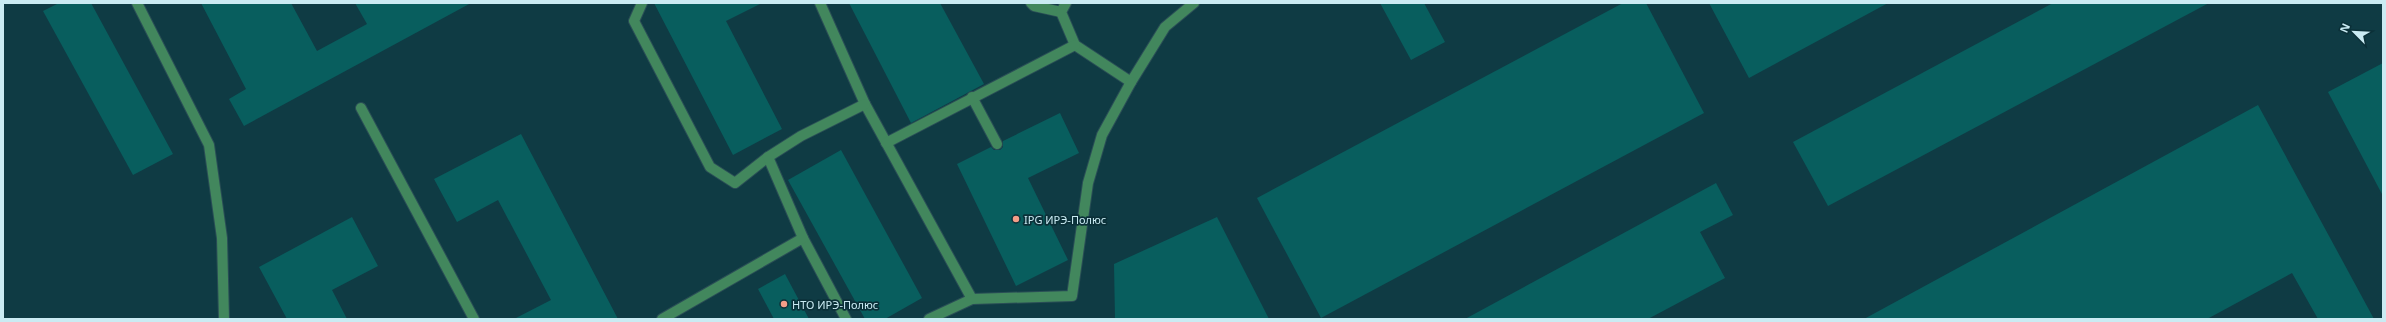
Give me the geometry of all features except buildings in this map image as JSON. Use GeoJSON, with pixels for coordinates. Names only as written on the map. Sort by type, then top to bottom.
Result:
{"type":"FeatureCollection","features":[{"type":"Feature","properties":{"kind":"lane"},"geometry":{"type":"LineString","coordinates":[[137,3],[208,145],[222,238],[224,319]]}},
{"type":"Feature","properties":{"kind":"lane"},"geometry":{"type":"LineString","coordinates":[[642,3],[634,21],[710,167],[735,183],[768,157],[801,136],[865,104]]}},
{"type":"Feature","properties":{"kind":"lane"},"geometry":{"type":"LineString","coordinates":[[820,3],[865,104],[972,299]]}},
{"type":"Feature","properties":{"kind":"lane"},"geometry":{"type":"LineString","coordinates":[[1031,3],[1034,6],[1061,12]]}},
{"type":"Feature","properties":{"kind":"lane"},"geometry":{"type":"LineString","coordinates":[[1061,12],[1066,3]]}},
{"type":"Feature","properties":{"kind":"lane"},"geometry":{"type":"LineString","coordinates":[[929,319],[972,299],[1072,296],[1088,184],[1102,135],[1131,82],[1165,27],[1194,3]]}},
{"type":"Feature","properties":{"kind":"lane"},"geometry":{"type":"LineString","coordinates":[[1061,12],[1075,45],[1131,82]]}},
{"type":"Feature","properties":{"kind":"lane"},"geometry":{"type":"LineString","coordinates":[[886,142],[1075,45]]}},
{"type":"Feature","properties":{"kind":"lane"},"geometry":{"type":"LineString","coordinates":[[972,97],[997,144]]}},
{"type":"Feature","properties":{"kind":"lane"},"geometry":{"type":"LineString","coordinates":[[361,108],[474,319]]}},
{"type":"Feature","properties":{"kind":"lane"},"geometry":{"type":"LineString","coordinates":[[768,157],[804,238],[846,319]]}},
{"type":"Feature","properties":{"kind":"lane"},"geometry":{"type":"LineString","coordinates":[[662,319],[804,238]]}},
{"type":"Feature","properties":{"kind":"shaded area"},"geometry":{"type":"Polygon","coordinates":[[[3,3],[2383,3],[2383,319],[3,319],[3,3]]]}},
{"type":"Feature","properties":{"kind":"place","name":"IPG ИРЭ-Полюс"},"geometry":{"type":"Point","coordinates":[1016,219]}},
{"type":"Feature","properties":{"kind":"place","name":"НТО ИРЭ-Полюс"},"geometry":{"type":"Point","coordinates":[784,304]}}]}
